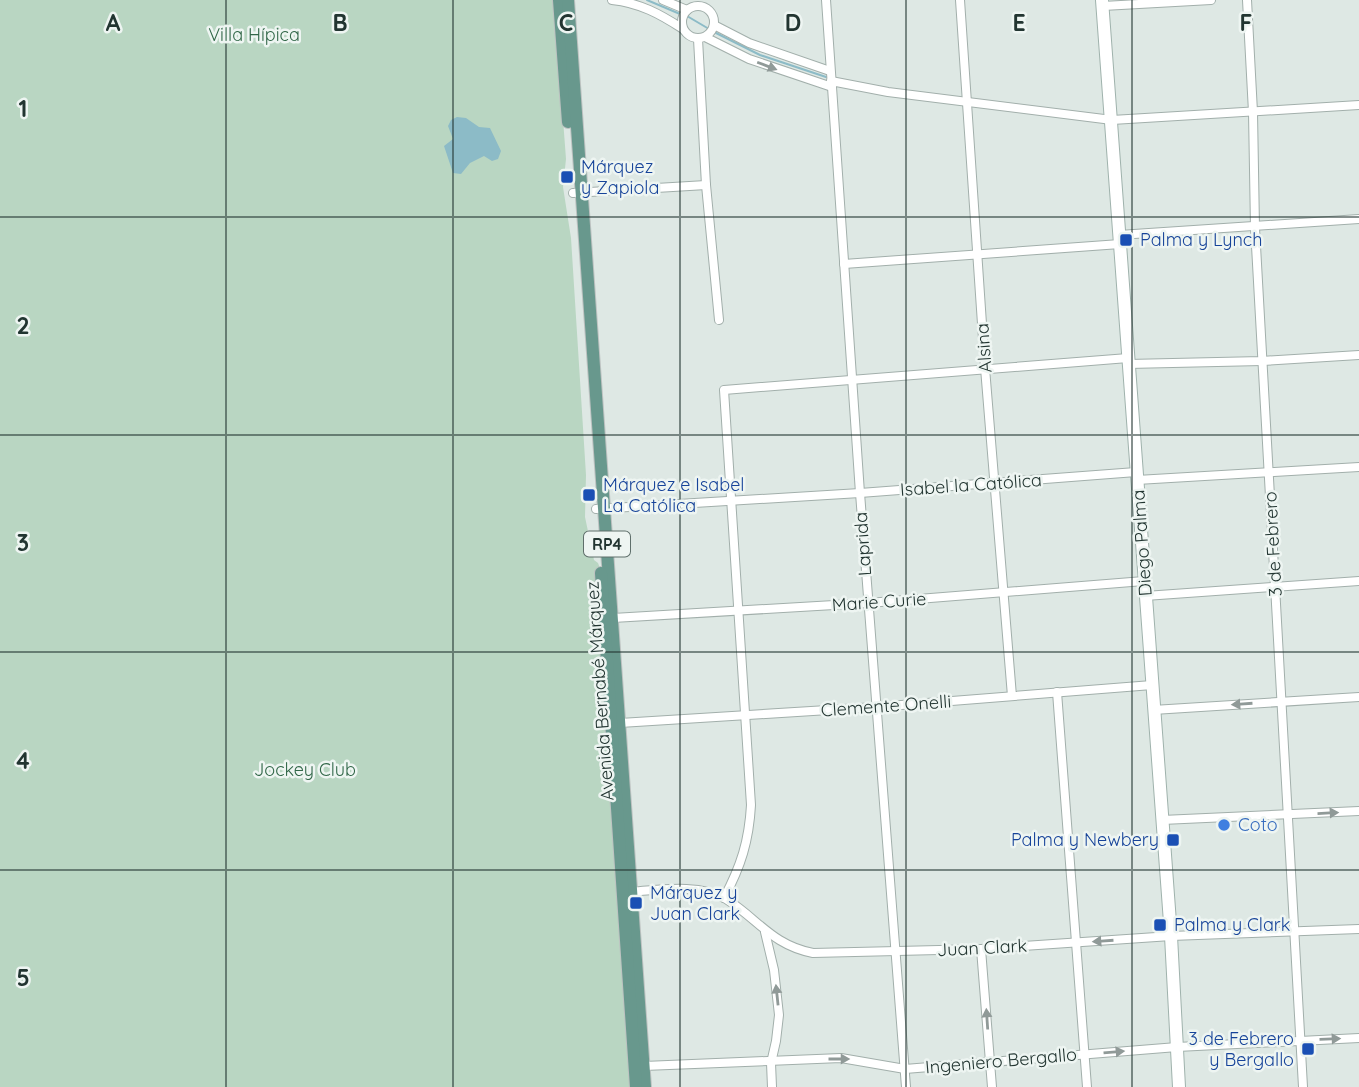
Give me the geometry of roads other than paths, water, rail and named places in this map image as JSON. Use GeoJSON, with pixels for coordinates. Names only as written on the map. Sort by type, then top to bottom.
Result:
{"type":"FeatureCollection","features":[{"type":"Feature","properties":{"kind":"main road","name":"Avenida Bernabé Márquez"},"geometry":{"type":"LineString","coordinates":[[559,0],[578,193]]}},
{"type":"Feature","properties":{"kind":"main road","name":"Avenida Bernabé Márquez"},"geometry":{"type":"LineString","coordinates":[[568,0],[578,193],[627,892],[646,1087]]}},
{"type":"Feature","properties":{"kind":"main road","name":"Diego Palma"},"geometry":{"type":"LineString","coordinates":[[1102,3],[1180,1087]]}},
{"type":"Feature","properties":{"kind":"main road","name":"Avenida Bernabé Márquez"},"geometry":{"type":"LineString","coordinates":[[600,509],[613,618],[620,723],[636,1087]]}},
{"type":"Feature","properties":{"kind":"street"},"geometry":{"type":"LineString","coordinates":[[612,0],[649,8],[683,29],[689,36],[701,38],[749,59],[888,92],[1112,120],[1359,105]]}},
{"type":"Feature","properties":{"kind":"street"},"geometry":{"type":"LineString","coordinates":[[663,0],[687,10]]}},
{"type":"Feature","properties":{"kind":"street","name":"Laprida"},"geometry":{"type":"LineString","coordinates":[[826,0],[868,603],[906,1087]]}},
{"type":"Feature","properties":{"kind":"street","name":"Alsina"},"geometry":{"type":"LineString","coordinates":[[960,0],[985,368],[1012,696]]}},
{"type":"Feature","properties":{"kind":"street"},"geometry":{"type":"LineString","coordinates":[[1102,3],[1211,0]]}},
{"type":"Feature","properties":{"kind":"street","name":"3 de Febrero"},"geometry":{"type":"LineString","coordinates":[[1247,0],[1255,228],[1304,1087]]}},
{"type":"Feature","properties":{"kind":"street"},"geometry":{"type":"LineString","coordinates":[[683,29],[682,19],[687,10],[704,3],[713,16],[714,25],[709,34],[701,38]]}},
{"type":"Feature","properties":{"kind":"street"},"geometry":{"type":"LineString","coordinates":[[714,25],[831,80]]}},
{"type":"Feature","properties":{"kind":"street"},"geometry":{"type":"LineString","coordinates":[[701,38],[706,185],[719,320]]}},
{"type":"Feature","properties":{"kind":"street"},"geometry":{"type":"LineString","coordinates":[[578,193],[706,185]]}},
{"type":"Feature","properties":{"kind":"street"},"geometry":{"type":"LineString","coordinates":[[844,264],[978,255],[1359,219]]}},
{"type":"Feature","properties":{"kind":"street"},"geometry":{"type":"LineString","coordinates":[[724,898],[736,875],[749,833],[751,804],[724,390],[985,368],[1128,361],[1262,361],[1359,355]]}},
{"type":"Feature","properties":{"kind":"street","name":"Isabel la Católica"},"geometry":{"type":"LineString","coordinates":[[600,509],[994,483],[1137,476],[1269,474],[1359,467]]}},
{"type":"Feature","properties":{"kind":"street","name":"Marie Curie"},"geometry":{"type":"LineString","coordinates":[[613,618],[868,603],[1144,581]]}},
{"type":"Feature","properties":{"kind":"street"},"geometry":{"type":"LineString","coordinates":[[1145,596],[1359,581]]}},
{"type":"Feature","properties":{"kind":"street","name":"Clemente Onelli"},"geometry":{"type":"LineString","coordinates":[[620,723],[876,707],[1152,684]]}},
{"type":"Feature","properties":{"kind":"street"},"geometry":{"type":"LineString","coordinates":[[1058,692],[1087,1087]]}},
{"type":"Feature","properties":{"kind":"street"},"geometry":{"type":"LineString","coordinates":[[1153,709],[1359,697]]}},
{"type":"Feature","properties":{"kind":"street"},"geometry":{"type":"LineString","coordinates":[[1162,820],[1359,811]]}},
{"type":"Feature","properties":{"kind":"street","name":"Juan Clark"},"geometry":{"type":"LineString","coordinates":[[627,892],[691,890],[724,898],[765,932],[801,951],[813,953],[897,953],[1171,936],[1359,929]]}},
{"type":"Feature","properties":{"kind":"street"},"geometry":{"type":"LineString","coordinates":[[765,932],[774,970],[779,1015],[771,1063],[772,1087]]}},
{"type":"Feature","properties":{"kind":"street"},"geometry":{"type":"LineString","coordinates":[[981,949],[992,1087]]}},
{"type":"Feature","properties":{"kind":"street","name":"Ingeniero Bergallo"},"geometry":{"type":"LineString","coordinates":[[644,1066],[771,1063],[841,1058],[905,1069],[1177,1047],[1359,1038]]}},
{"type":"Feature","properties":{"kind":"water"},"geometry":{"type":"Polygon","coordinates":[[[457,117],[466,118],[479,127],[490,128],[501,151],[498,159],[492,161],[484,156],[470,163],[461,174],[453,173],[444,146],[453,139],[448,126],[451,120],[457,117]]]}},
{"type":"Feature","properties":{"kind":"waterway"},"geometry":{"type":"LineString","coordinates":[[647,0],[680,14]]}},
{"type":"Feature","properties":{"kind":"waterway"},"geometry":{"type":"LineString","coordinates":[[687,16],[709,29]]}},
{"type":"Feature","properties":{"kind":"waterway"},"geometry":{"type":"LineString","coordinates":[[714,32],[760,55],[826,77]]}},
{"type":"Feature","properties":{"kind":"place","name":"Márquez y Zapiola"},"geometry":{"type":"Point","coordinates":[567,177]}},
{"type":"Feature","properties":{"kind":"place","name":"Palma y Lynch"},"geometry":{"type":"Point","coordinates":[1126,240]}},
{"type":"Feature","properties":{"kind":"place","name":"Márquez e Isabel La Católica"},"geometry":{"type":"Point","coordinates":[589,495]}},
{"type":"Feature","properties":{"kind":"place","name":"Coto"},"geometry":{"type":"Point","coordinates":[1224,825]}},
{"type":"Feature","properties":{"kind":"place","name":"Palma y Newbery"},"geometry":{"type":"Point","coordinates":[1173,840]}},
{"type":"Feature","properties":{"kind":"place","name":"Márquez y Juan Clark"},"geometry":{"type":"Point","coordinates":[636,903]}},
{"type":"Feature","properties":{"kind":"place","name":"Palma y Clark"},"geometry":{"type":"Point","coordinates":[1160,925]}},
{"type":"Feature","properties":{"kind":"place","name":"3 de Febrero y Bergallo"},"geometry":{"type":"Point","coordinates":[1308,1049]}},
{"type":"Feature","properties":{"kind":"park label","name":"Villa Hípica"},"geometry":{"type":"Point","coordinates":[254,35]}},
{"type":"Feature","properties":{"kind":"park label","name":"Jockey Club"},"geometry":{"type":"Point","coordinates":[305,770]}}]}
